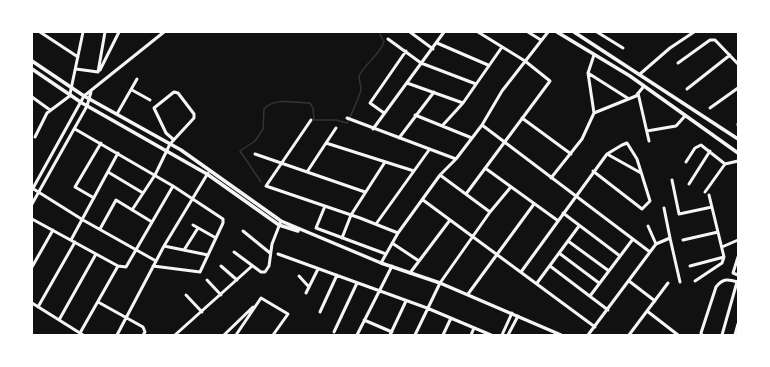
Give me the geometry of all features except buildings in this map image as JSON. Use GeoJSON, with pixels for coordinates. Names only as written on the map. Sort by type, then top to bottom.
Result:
{"type":"FeatureCollection","features":[{"type":"Feature","properties":{"kind":"street"},"geometry":{"type":"LineString","coordinates":[[40,32],[78,57]]}},
{"type":"Feature","properties":{"kind":"street"},"geometry":{"type":"LineString","coordinates":[[70,95],[70,86],[76,68],[83,32]]}},
{"type":"Feature","properties":{"kind":"street"},"geometry":{"type":"LineString","coordinates":[[98,72],[105,32]]}},
{"type":"Feature","properties":{"kind":"street"},"geometry":{"type":"LineString","coordinates":[[98,72],[119,32]]}},
{"type":"Feature","properties":{"kind":"street"},"geometry":{"type":"LineString","coordinates":[[156,261],[32,189],[82,103],[84,96],[91,92],[164,32]]}},
{"type":"Feature","properties":{"kind":"street"},"geometry":{"type":"LineString","coordinates":[[411,32],[433,49]]}},
{"type":"Feature","properties":{"kind":"street"},"geometry":{"type":"LineString","coordinates":[[373,129],[444,32]]}},
{"type":"Feature","properties":{"kind":"street"},"geometry":{"type":"LineString","coordinates":[[466,194],[550,81],[525,61],[478,32]]}},
{"type":"Feature","properties":{"kind":"street"},"geometry":{"type":"LineString","coordinates":[[528,32],[541,40]]}},
{"type":"Feature","properties":{"kind":"street"},"geometry":{"type":"LineString","coordinates":[[381,262],[398,233],[440,175],[456,159],[482,126],[502,91],[548,32]]}},
{"type":"Feature","properties":{"kind":"street"},"geometry":{"type":"LineString","coordinates":[[557,32],[630,76],[738,153]]}},
{"type":"Feature","properties":{"kind":"street"},"geometry":{"type":"LineString","coordinates":[[574,32],[738,139]]}},
{"type":"Feature","properties":{"kind":"street"},"geometry":{"type":"LineString","coordinates":[[596,32],[623,48]]}},
{"type":"Feature","properties":{"kind":"street"},"geometry":{"type":"LineString","coordinates":[[640,74],[670,48],[694,32]]}},
{"type":"Feature","properties":{"kind":"street"},"geometry":{"type":"LineString","coordinates":[[388,39],[421,63],[476,84]]}},
{"type":"Feature","properties":{"kind":"street"},"geometry":{"type":"LineString","coordinates":[[678,63],[710,40],[715,40],[738,64]]}},
{"type":"Feature","properties":{"kind":"street"},"geometry":{"type":"LineString","coordinates":[[437,43],[488,65]]}},
{"type":"Feature","properties":{"kind":"street"},"geometry":{"type":"LineString","coordinates":[[442,126],[463,103],[488,65],[502,47]]}},
{"type":"Feature","properties":{"kind":"street"},"geometry":{"type":"LineString","coordinates":[[384,113],[370,103],[406,51]]}},
{"type":"Feature","properties":{"kind":"street"},"geometry":{"type":"LineString","coordinates":[[551,178],[582,139],[594,114],[588,73],[594,55]]}},
{"type":"Feature","properties":{"kind":"street"},"geometry":{"type":"LineString","coordinates":[[686,89],[730,56]]}},
{"type":"Feature","properties":{"kind":"street"},"geometry":{"type":"LineString","coordinates":[[32,60],[84,96],[170,144],[210,170],[250,198],[282,224]]}},
{"type":"Feature","properties":{"kind":"street"},"geometry":{"type":"LineString","coordinates":[[76,68],[98,72]]}},
{"type":"Feature","properties":{"kind":"street"},"geometry":{"type":"LineString","coordinates":[[32,69],[82,103],[207,174],[248,203],[282,224],[468,294],[561,335]]}},
{"type":"Feature","properties":{"kind":"street"},"geometry":{"type":"LineString","coordinates":[[630,76],[634,70]]}},
{"type":"Feature","properties":{"kind":"street"},"geometry":{"type":"LineString","coordinates":[[588,73],[629,100]]}},
{"type":"Feature","properties":{"kind":"street"},"geometry":{"type":"LineString","coordinates":[[117,114],[137,79]]}},
{"type":"Feature","properties":{"kind":"street"},"geometry":{"type":"LineString","coordinates":[[407,83],[463,103]]}},
{"type":"Feature","properties":{"kind":"street"},"geometry":{"type":"LineString","coordinates":[[594,114],[629,100],[644,86]]}},
{"type":"Feature","properties":{"kind":"street"},"geometry":{"type":"LineString","coordinates":[[710,108],[738,88]]}},
{"type":"Feature","properties":{"kind":"street"},"geometry":{"type":"LineString","coordinates":[[132,90],[150,100]]}},
{"type":"Feature","properties":{"kind":"street"},"geometry":{"type":"LineString","coordinates":[[32,204],[75,129],[87,106],[91,92]]}},
{"type":"Feature","properties":{"kind":"street"},"geometry":{"type":"LineString","coordinates":[[132,210],[155,175],[168,151],[170,144],[174,140],[194,116],[178,93],[172,92],[154,108],[166,133],[174,140]]}},
{"type":"Feature","properties":{"kind":"street"},"geometry":{"type":"LineString","coordinates":[[399,138],[434,92]]}},
{"type":"Feature","properties":{"kind":"street"},"geometry":{"type":"LineString","coordinates":[[638,93],[649,141]]}},
{"type":"Feature","properties":{"kind":"street"},"geometry":{"type":"LineString","coordinates":[[35,137],[50,110],[70,95]]}},
{"type":"Feature","properties":{"kind":"street"},"geometry":{"type":"LineString","coordinates":[[32,97],[50,110]]}},
{"type":"Feature","properties":{"kind":"street"},"geometry":{"type":"LineString","coordinates":[[415,115],[472,138]]}},
{"type":"Feature","properties":{"kind":"street"},"geometry":{"type":"LineString","coordinates":[[647,131],[676,126],[686,116]]}},
{"type":"Feature","properties":{"kind":"street"},"geometry":{"type":"LineString","coordinates":[[347,118],[354,122],[456,159]]}},
{"type":"Feature","properties":{"kind":"street"},"geometry":{"type":"LineString","coordinates":[[522,118],[571,154]]}},
{"type":"Feature","properties":{"kind":"street"},"geometry":{"type":"LineString","coordinates":[[311,120],[266,186],[398,233]]}},
{"type":"Feature","properties":{"kind":"street"},"geometry":{"type":"LineString","coordinates":[[482,126],[650,252]]}},
{"type":"Feature","properties":{"kind":"street"},"geometry":{"type":"LineString","coordinates":[[307,172],[336,128]]}},
{"type":"Feature","properties":{"kind":"street"},"geometry":{"type":"LineString","coordinates":[[75,129],[155,175],[223,219],[202,271],[198,273],[153,266]]}},
{"type":"Feature","properties":{"kind":"street"},"geometry":{"type":"LineString","coordinates":[[94,198],[75,187],[101,143]]}},
{"type":"Feature","properties":{"kind":"street"},"geometry":{"type":"LineString","coordinates":[[326,143],[414,171]]}},
{"type":"Feature","properties":{"kind":"street"},"geometry":{"type":"LineString","coordinates":[[521,272],[574,196],[607,154],[622,145],[627,143],[637,159],[650,201],[642,209],[594,171]]}},
{"type":"Feature","properties":{"kind":"street"},"geometry":{"type":"LineString","coordinates":[[686,162],[698,145],[704,145],[726,164]]}},
{"type":"Feature","properties":{"kind":"street"},"geometry":{"type":"LineString","coordinates":[[376,224],[429,150]]}},
{"type":"Feature","properties":{"kind":"street"},"geometry":{"type":"LineString","coordinates":[[689,184],[710,151]]}},
{"type":"Feature","properties":{"kind":"street"},"geometry":{"type":"LineString","coordinates":[[71,240],[118,153]]}},
{"type":"Feature","properties":{"kind":"street"},"geometry":{"type":"LineString","coordinates":[[255,154],[365,192]]}},
{"type":"Feature","properties":{"kind":"street"},"geometry":{"type":"LineString","coordinates":[[607,154],[641,173]]}},
{"type":"Feature","properties":{"kind":"street"},"geometry":{"type":"LineString","coordinates":[[705,192],[726,164],[738,161]]}},
{"type":"Feature","properties":{"kind":"street"},"geometry":{"type":"LineString","coordinates":[[342,238],[351,215],[385,162]]}},
{"type":"Feature","properties":{"kind":"street"},"geometry":{"type":"LineString","coordinates":[[485,168],[510,188],[558,220]]}},
{"type":"Feature","properties":{"kind":"street"},"geometry":{"type":"LineString","coordinates":[[117,335],[191,198],[210,170]]}},
{"type":"Feature","properties":{"kind":"street"},"geometry":{"type":"LineString","coordinates":[[108,172],[143,193]]}},
{"type":"Feature","properties":{"kind":"street"},"geometry":{"type":"LineString","coordinates":[[440,175],[490,212]]}},
{"type":"Feature","properties":{"kind":"street"},"geometry":{"type":"LineString","coordinates":[[672,180],[679,214],[712,207]]}},
{"type":"Feature","properties":{"kind":"street"},"geometry":{"type":"LineString","coordinates":[[32,219],[118,266],[126,267],[173,186]]}},
{"type":"Feature","properties":{"kind":"street"},"geometry":{"type":"LineString","coordinates":[[415,335],[440,283],[490,212],[510,188]]}},
{"type":"Feature","properties":{"kind":"street"},"geometry":{"type":"LineString","coordinates":[[695,281],[722,263],[724,257],[709,195]]}},
{"type":"Feature","properties":{"kind":"street"},"geometry":{"type":"LineString","coordinates":[[100,229],[116,200],[152,222]]}},
{"type":"Feature","properties":{"kind":"street"},"geometry":{"type":"LineString","coordinates":[[423,200],[537,283],[594,327]]}},
{"type":"Feature","properties":{"kind":"street"},"geometry":{"type":"LineString","coordinates":[[468,294],[534,204]]}},
{"type":"Feature","properties":{"kind":"street"},"geometry":{"type":"LineString","coordinates":[[325,206],[316,228],[386,254]]}},
{"type":"Feature","properties":{"kind":"street"},"geometry":{"type":"LineString","coordinates":[[664,208],[680,282]]}},
{"type":"Feature","properties":{"kind":"street"},"geometry":{"type":"LineString","coordinates":[[563,213],[620,256]]}},
{"type":"Feature","properties":{"kind":"street"},"geometry":{"type":"LineString","coordinates":[[410,273],[450,220]]}},
{"type":"Feature","properties":{"kind":"street"},"geometry":{"type":"LineString","coordinates":[[234,252],[261,272],[265,272],[269,266],[270,253],[282,224]]}},
{"type":"Feature","properties":{"kind":"street"},"geometry":{"type":"LineString","coordinates":[[193,225],[216,238]]}},
{"type":"Feature","properties":{"kind":"street"},"geometry":{"type":"LineString","coordinates":[[537,283],[579,226]]}},
{"type":"Feature","properties":{"kind":"street"},"geometry":{"type":"LineString","coordinates":[[648,226],[656,244]]}},
{"type":"Feature","properties":{"kind":"street"},"geometry":{"type":"LineString","coordinates":[[184,250],[198,228]]}},
{"type":"Feature","properties":{"kind":"street"},"geometry":{"type":"LineString","coordinates":[[32,268],[53,230]]}},
{"type":"Feature","properties":{"kind":"street"},"geometry":{"type":"LineString","coordinates":[[243,231],[270,253]]}},
{"type":"Feature","properties":{"kind":"street"},"geometry":{"type":"LineString","coordinates":[[683,240],[718,232]]}},
{"type":"Feature","properties":{"kind":"street"},"geometry":{"type":"LineString","coordinates":[[588,335],[656,244],[670,238]]}},
{"type":"Feature","properties":{"kind":"street"},"geometry":{"type":"LineString","coordinates":[[590,296],[633,239]]}},
{"type":"Feature","properties":{"kind":"street"},"geometry":{"type":"LineString","coordinates":[[722,247],[738,240]]}},
{"type":"Feature","properties":{"kind":"street"},"geometry":{"type":"LineString","coordinates":[[568,241],[609,270]]}},
{"type":"Feature","properties":{"kind":"street"},"geometry":{"type":"LineString","coordinates":[[38,307],[75,242]]}},
{"type":"Feature","properties":{"kind":"street"},"geometry":{"type":"LineString","coordinates":[[392,243],[419,261]]}},
{"type":"Feature","properties":{"kind":"street"},"geometry":{"type":"LineString","coordinates":[[164,246],[208,255]]}},
{"type":"Feature","properties":{"kind":"street"},"geometry":{"type":"LineString","coordinates":[[559,253],[599,283]]}},
{"type":"Feature","properties":{"kind":"street"},"geometry":{"type":"LineString","coordinates":[[59,320],[96,254]]}},
{"type":"Feature","properties":{"kind":"street"},"geometry":{"type":"LineString","coordinates":[[278,254],[427,308],[492,335]]}},
{"type":"Feature","properties":{"kind":"street"},"geometry":{"type":"LineString","coordinates":[[690,266],[724,257]]}},
{"type":"Feature","properties":{"kind":"street"},"geometry":{"type":"LineString","coordinates":[[738,257],[733,273],[738,275]]}},
{"type":"Feature","properties":{"kind":"street"},"geometry":{"type":"LineString","coordinates":[[32,303],[82,334],[118,266]]}},
{"type":"Feature","properties":{"kind":"street"},"geometry":{"type":"LineString","coordinates":[[220,266],[236,280]]}},
{"type":"Feature","properties":{"kind":"street"},"geometry":{"type":"LineString","coordinates":[[175,335],[252,266]]}},
{"type":"Feature","properties":{"kind":"street"},"geometry":{"type":"LineString","coordinates":[[357,335],[378,290],[392,266]]}},
{"type":"Feature","properties":{"kind":"street"},"geometry":{"type":"LineString","coordinates":[[550,266],[608,310]]}},
{"type":"Feature","properties":{"kind":"street"},"geometry":{"type":"LineString","coordinates":[[306,293],[318,269]]}},
{"type":"Feature","properties":{"kind":"street"},"geometry":{"type":"LineString","coordinates":[[320,312],[337,275]]}},
{"type":"Feature","properties":{"kind":"street"},"geometry":{"type":"LineString","coordinates":[[299,276],[309,288]]}},
{"type":"Feature","properties":{"kind":"street"},"geometry":{"type":"LineString","coordinates":[[702,335],[701,333],[716,287],[721,281],[727,279],[738,282],[722,335]]}},
{"type":"Feature","properties":{"kind":"street"},"geometry":{"type":"LineString","coordinates":[[207,280],[221,295]]}},
{"type":"Feature","properties":{"kind":"street"},"geometry":{"type":"LineString","coordinates":[[629,281],[655,300]]}},
{"type":"Feature","properties":{"kind":"street"},"geometry":{"type":"LineString","coordinates":[[334,332],[358,283]]}},
{"type":"Feature","properties":{"kind":"street"},"geometry":{"type":"LineString","coordinates":[[631,335],[668,283]]}},
{"type":"Feature","properties":{"kind":"street"},"geometry":{"type":"LineString","coordinates":[[186,295],[202,312]]}},
{"type":"Feature","properties":{"kind":"street"},"geometry":{"type":"LineString","coordinates":[[236,335],[262,298],[288,314],[274,335]]}},
{"type":"Feature","properties":{"kind":"street"},"geometry":{"type":"LineString","coordinates":[[364,320],[391,333],[406,301]]}},
{"type":"Feature","properties":{"kind":"street"},"geometry":{"type":"LineString","coordinates":[[98,302],[143,327],[145,332],[143,335]]}},
{"type":"Feature","properties":{"kind":"street"},"geometry":{"type":"LineString","coordinates":[[224,335],[258,303]]}},
{"type":"Feature","properties":{"kind":"street"},"geometry":{"type":"LineString","coordinates":[[647,311],[677,335]]}},
{"type":"Feature","properties":{"kind":"street"},"geometry":{"type":"LineString","coordinates":[[502,335],[512,313]]}},
{"type":"Feature","properties":{"kind":"street"},"geometry":{"type":"LineString","coordinates":[[508,335],[518,316]]}},
{"type":"Feature","properties":{"kind":"street"},"geometry":{"type":"LineString","coordinates":[[443,335],[451,318]]}},
{"type":"Feature","properties":{"kind":"street"},"geometry":{"type":"LineString","coordinates":[[735,335],[738,324]]}},
{"type":"Feature","properties":{"kind":"street"},"geometry":{"type":"LineString","coordinates":[[470,335],[474,328]]}},
{"type":"Feature","properties":{"kind":"waterway"},"geometry":{"type":"LineString","coordinates":[[261,182],[240,151],[255,141],[263,129],[264,109],[268,105],[279,102],[310,103],[313,108],[314,120],[336,120],[347,123],[360,91],[361,87],[359,76],[382,47],[384,42],[379,32]]}}]}
